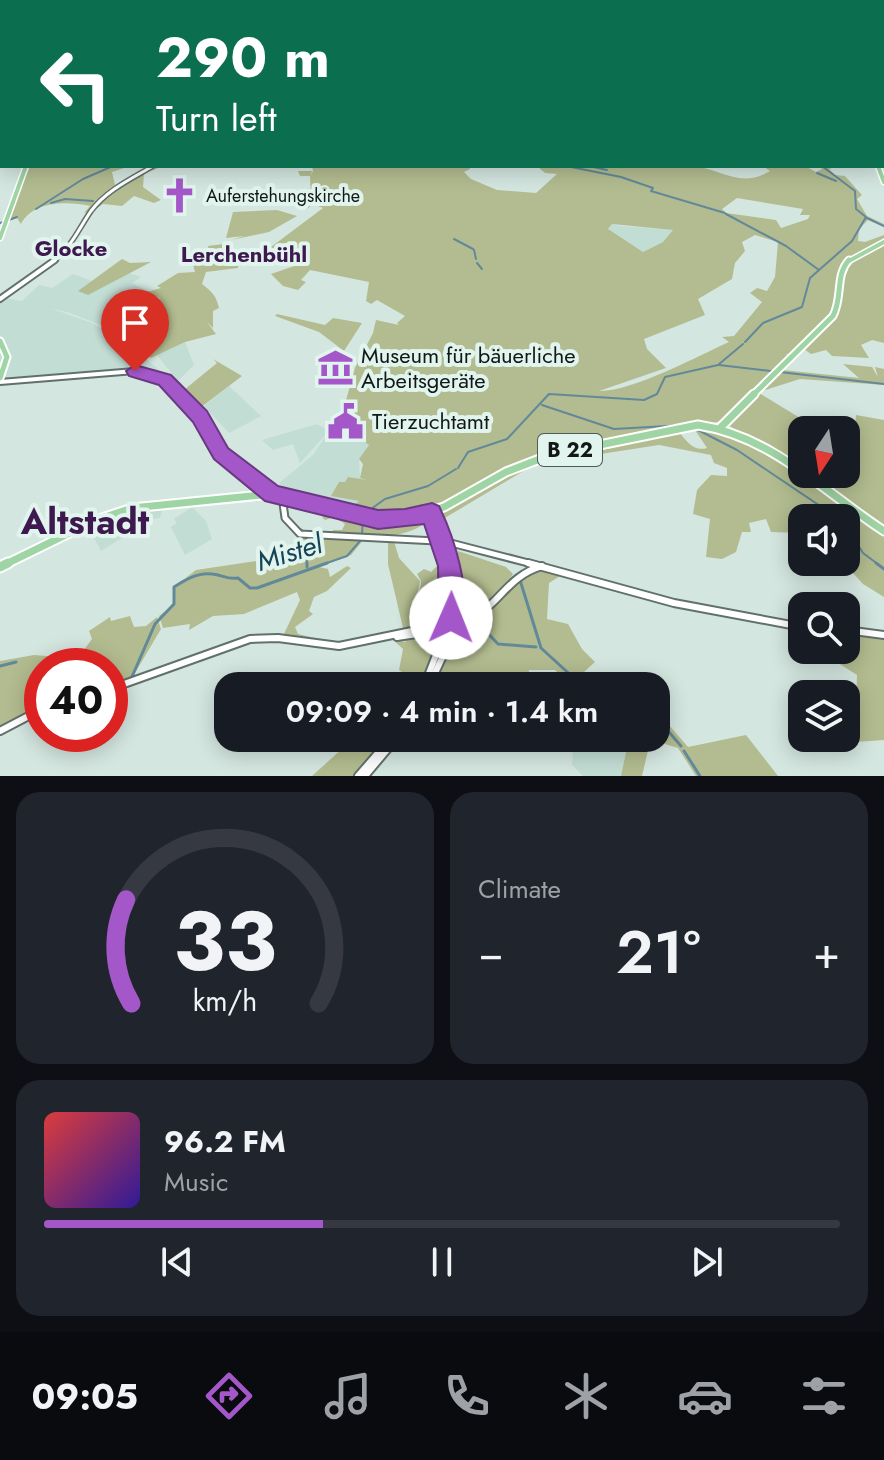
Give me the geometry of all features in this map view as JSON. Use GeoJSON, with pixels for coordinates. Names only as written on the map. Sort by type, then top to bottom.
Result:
{"type":"FeatureCollection","features":[{"type":"Feature","properties":{"kind":"main road"},"geometry":{"type":"LineString","coordinates":[[0,238],[8,220],[14,191],[25,168]]}},
{"type":"Feature","properties":{"kind":"main road"},"geometry":{"type":"LineString","coordinates":[[723,423],[779,371],[837,310],[840,270],[845,262],[884,242]]}},
{"type":"Feature","properties":{"kind":"main road"},"geometry":{"type":"LineString","coordinates":[[0,341],[7,357],[0,380]]}},
{"type":"Feature","properties":{"kind":"main road","name":"B 22"},"geometry":{"type":"LineString","coordinates":[[0,567],[116,512],[260,491],[362,517],[401,520],[432,513],[506,472],[550,455],[723,423],[763,446],[884,531]]}},
{"type":"Feature","properties":{"kind":"street"},"geometry":{"type":"LineString","coordinates":[[0,299],[66,251],[92,210],[110,191],[150,168]]}},
{"type":"Feature","properties":{"kind":"street"},"geometry":{"type":"LineString","coordinates":[[0,380],[132,371],[156,375],[195,410],[221,453],[260,491]]}},
{"type":"Feature","properties":{"kind":"street"},"geometry":{"type":"LineString","coordinates":[[282,496],[280,505],[297,532],[447,542],[528,561],[687,607],[788,625]]}},
{"type":"Feature","properties":{"kind":"street"},"geometry":{"type":"LineString","coordinates":[[432,513],[447,553],[453,621],[445,630],[432,672]]}},
{"type":"Feature","properties":{"kind":"street"},"geometry":{"type":"LineString","coordinates":[[527,569],[528,561]]}},
{"type":"Feature","properties":{"kind":"street"},"geometry":{"type":"LineString","coordinates":[[432,672],[445,630],[453,621],[473,620],[489,613],[513,579],[527,569],[544,566]]}},
{"type":"Feature","properties":{"kind":"street"},"geometry":{"type":"LineString","coordinates":[[128,685],[250,639],[278,638],[339,646],[445,630]]}},
{"type":"Feature","properties":{"kind":"street"},"geometry":{"type":"LineString","coordinates":[[383,638],[445,630]]}},
{"type":"Feature","properties":{"kind":"street"},"geometry":{"type":"LineString","coordinates":[[427,632],[438,637],[438,655]]}},
{"type":"Feature","properties":{"kind":"street"},"geometry":{"type":"LineString","coordinates":[[860,632],[884,635]]}},
{"type":"Feature","properties":{"kind":"street"},"geometry":{"type":"LineString","coordinates":[[0,731],[24,718]]}},
{"type":"Feature","properties":{"kind":"street"},"geometry":{"type":"LineString","coordinates":[[358,776],[381,752]]}},
{"type":"Feature","properties":{"kind":"street"},"geometry":{"type":"LineString","coordinates":[[365,776],[383,752]]}},
{"type":"Feature","properties":{"kind":"shaded area"},"geometry":{"type":"Polygon","coordinates":[[[612,224],[674,230],[663,242],[643,252],[608,230],[612,224]]]}},
{"type":"Feature","properties":{"kind":"shaded area"},"geometry":{"type":"Polygon","coordinates":[[[129,273],[141,277],[132,283],[160,298],[167,311],[141,314],[108,328],[50,308],[92,323],[123,340],[164,374],[136,369],[2,380],[9,363],[0,365],[0,297],[22,301],[39,285],[52,288],[73,274],[92,281],[79,291],[99,289],[129,273]]]}},
{"type":"Feature","properties":{"kind":"shaded area"},"geometry":{"type":"Polygon","coordinates":[[[185,342],[194,365],[178,381],[157,355],[185,342]]]}},
{"type":"Feature","properties":{"kind":"shaded area"},"geometry":{"type":"Polygon","coordinates":[[[229,386],[261,416],[229,433],[204,406],[229,386]]]}},
{"type":"Feature","properties":{"kind":"shaded area"},"geometry":{"type":"Polygon","coordinates":[[[341,414],[354,416],[351,430],[369,445],[359,459],[360,478],[385,485],[348,509],[291,493],[279,483],[313,455],[341,414]]]}},
{"type":"Feature","properties":{"kind":"shaded area"},"geometry":{"type":"Polygon","coordinates":[[[317,424],[329,431],[300,463],[293,444],[273,450],[262,440],[317,424]]]}},
{"type":"Feature","properties":{"kind":"shaded area"},"geometry":{"type":"Polygon","coordinates":[[[164,505],[160,518],[141,520],[144,524],[101,551],[90,530],[96,527],[94,522],[118,512],[164,505]]]}},
{"type":"Feature","properties":{"kind":"shaded area"},"geometry":{"type":"Polygon","coordinates":[[[192,507],[206,521],[212,539],[185,555],[171,527],[177,523],[174,519],[192,507]]]}},
{"type":"Feature","properties":{"kind":"shaded area"},"geometry":{"type":"Polygon","coordinates":[[[573,752],[626,752],[621,776],[583,776],[572,765],[573,752]]]}},
{"type":"Feature","properties":{"kind":"green space"},"geometry":{"type":"Polygon","coordinates":[[[27,168],[124,168],[112,172],[115,185],[84,213],[90,206],[51,204],[33,211],[21,224],[17,218],[9,221],[13,195],[27,168]]]}},
{"type":"Feature","properties":{"kind":"green space"},"geometry":{"type":"Polygon","coordinates":[[[158,168],[144,174],[143,187],[161,200],[154,203],[134,196],[122,206],[103,204],[93,211],[123,181],[143,170],[158,168]]]}},
{"type":"Feature","properties":{"kind":"green space"},"geometry":{"type":"Polygon","coordinates":[[[312,168],[470,168],[464,172],[471,179],[497,190],[536,193],[557,174],[545,173],[539,168],[703,168],[750,178],[770,171],[766,168],[809,168],[816,172],[821,168],[832,168],[829,169],[835,175],[845,176],[862,195],[857,199],[867,216],[884,224],[884,227],[868,220],[859,229],[858,241],[865,242],[884,235],[884,343],[872,340],[861,345],[869,358],[832,356],[826,350],[811,354],[801,347],[793,354],[786,354],[791,358],[748,402],[729,416],[715,423],[678,431],[691,445],[702,449],[707,448],[695,430],[712,429],[735,436],[788,466],[788,488],[820,488],[844,504],[788,504],[788,533],[771,532],[766,519],[749,523],[751,532],[742,532],[736,552],[722,559],[706,557],[710,519],[693,514],[697,490],[711,475],[727,476],[727,468],[714,463],[711,455],[659,445],[581,457],[584,464],[572,458],[537,463],[443,519],[449,536],[445,539],[438,516],[442,506],[395,516],[348,509],[359,501],[331,496],[339,482],[345,482],[348,477],[367,480],[360,478],[363,464],[359,459],[369,445],[350,430],[356,409],[345,404],[355,368],[373,333],[376,320],[399,325],[397,323],[405,316],[377,300],[371,304],[366,301],[369,282],[310,270],[301,280],[306,282],[298,290],[283,286],[271,274],[309,261],[293,259],[254,265],[261,259],[271,261],[282,253],[271,247],[323,208],[313,204],[307,209],[311,201],[310,176],[300,176],[298,171],[312,171],[311,175],[313,171],[312,168]],[[737,198],[722,209],[726,213],[776,220],[781,228],[808,219],[810,215],[800,215],[803,209],[737,198]],[[612,224],[608,229],[643,252],[663,242],[673,230],[612,224]],[[755,235],[742,242],[745,251],[735,263],[732,279],[698,299],[705,315],[644,339],[647,349],[666,368],[599,391],[646,380],[729,342],[722,337],[734,336],[762,302],[750,293],[757,288],[767,291],[775,277],[778,242],[755,235]]]}},
{"type":"Feature","properties":{"kind":"green space"},"geometry":{"type":"Polygon","coordinates":[[[277,210],[297,216],[269,232],[231,240],[244,236],[226,238],[233,212],[277,210]]]}},
{"type":"Feature","properties":{"kind":"green space"},"geometry":{"type":"Polygon","coordinates":[[[224,244],[238,262],[238,268],[206,272],[202,284],[218,304],[219,308],[213,311],[213,328],[207,322],[216,334],[185,342],[151,358],[108,328],[141,314],[165,311],[158,304],[160,298],[147,292],[161,288],[157,286],[178,273],[195,272],[191,257],[209,252],[208,246],[224,244]]]}},
{"type":"Feature","properties":{"kind":"green space"},"geometry":{"type":"Polygon","coordinates":[[[122,259],[130,263],[151,262],[88,295],[78,291],[122,259]]]}},
{"type":"Feature","properties":{"kind":"green space"},"geometry":{"type":"Polygon","coordinates":[[[275,316],[325,325],[333,318],[362,323],[344,351],[319,332],[275,316]]]}},
{"type":"Feature","properties":{"kind":"green space"},"geometry":{"type":"Polygon","coordinates":[[[213,359],[242,376],[200,408],[184,390],[217,363],[213,359]]]}},
{"type":"Feature","properties":{"kind":"green space"},"geometry":{"type":"Polygon","coordinates":[[[843,364],[872,367],[878,377],[875,367],[884,369],[884,385],[800,379],[762,391],[783,370],[859,378],[843,364]]]}},
{"type":"Feature","properties":{"kind":"green space"},"geometry":{"type":"Polygon","coordinates":[[[759,393],[797,416],[788,416],[788,460],[727,425],[759,393]]]}},
{"type":"Feature","properties":{"kind":"green space"},"geometry":{"type":"Polygon","coordinates":[[[856,415],[884,420],[884,530],[860,513],[860,504],[846,504],[823,488],[860,488],[860,416],[856,415]]]}},
{"type":"Feature","properties":{"kind":"green space"},"geometry":{"type":"Polygon","coordinates":[[[332,511],[405,520],[432,518],[421,526],[398,534],[332,534],[333,530],[342,530],[345,524],[334,517],[325,520],[322,517],[332,511]]]}},
{"type":"Feature","properties":{"kind":"green space"},"geometry":{"type":"Polygon","coordinates":[[[860,515],[884,532],[884,597],[856,576],[860,576],[860,515]]]}},
{"type":"Feature","properties":{"kind":"green space"},"geometry":{"type":"Polygon","coordinates":[[[304,536],[364,539],[351,555],[319,567],[328,569],[330,577],[347,566],[351,568],[327,591],[314,597],[309,611],[313,614],[295,627],[298,634],[332,642],[283,636],[300,600],[297,592],[244,614],[213,616],[189,630],[190,624],[163,628],[159,616],[174,604],[174,587],[196,570],[270,559],[274,548],[301,544],[301,548],[304,536]]]}},
{"type":"Feature","properties":{"kind":"green space"},"geometry":{"type":"Polygon","coordinates":[[[388,538],[393,538],[399,558],[420,581],[417,595],[421,581],[417,574],[424,569],[431,572],[441,562],[435,542],[443,546],[450,575],[448,613],[436,622],[403,628],[388,564],[388,538]]]}},
{"type":"Feature","properties":{"kind":"green space"},"geometry":{"type":"Polygon","coordinates":[[[458,551],[506,567],[513,574],[497,598],[478,615],[457,614],[458,551]]]}},
{"type":"Feature","properties":{"kind":"green space"},"geometry":{"type":"Polygon","coordinates":[[[535,569],[573,576],[560,576],[549,583],[547,619],[568,624],[582,649],[595,662],[584,672],[436,672],[449,639],[462,634],[462,626],[487,617],[515,579],[535,569]]]}},
{"type":"Feature","properties":{"kind":"green space"},"geometry":{"type":"Polygon","coordinates":[[[130,616],[134,627],[146,626],[157,617],[161,629],[128,683],[128,648],[85,648],[92,639],[89,631],[110,617],[111,621],[130,616]]]}},
{"type":"Feature","properties":{"kind":"green space"},"geometry":{"type":"Polygon","coordinates":[[[860,633],[884,636],[884,740],[860,742],[860,680],[857,680],[857,675],[840,664],[860,664],[860,633]]]}},
{"type":"Feature","properties":{"kind":"green space"},"geometry":{"type":"Polygon","coordinates":[[[435,636],[438,641],[426,672],[399,670],[403,649],[392,639],[405,642],[408,639],[405,638],[435,636]]]}},
{"type":"Feature","properties":{"kind":"green space"},"geometry":{"type":"Polygon","coordinates":[[[24,657],[24,717],[0,729],[0,661],[24,657]]]}},
{"type":"Feature","properties":{"kind":"green space"},"geometry":{"type":"Polygon","coordinates":[[[670,726],[688,747],[746,735],[778,776],[696,776],[678,748],[670,746],[670,726]]]}},
{"type":"Feature","properties":{"kind":"green space"},"geometry":{"type":"Polygon","coordinates":[[[339,752],[376,752],[355,776],[312,776],[339,752]]]}},
{"type":"Feature","properties":{"kind":"green space"},"geometry":{"type":"Polygon","coordinates":[[[626,752],[648,752],[642,776],[621,776],[626,752]]]}},
{"type":"Feature","properties":{"kind":"waterway"},"geometry":{"type":"LineString","coordinates":[[36,209],[83,179],[108,168]]}},
{"type":"Feature","properties":{"kind":"waterway"},"geometry":{"type":"LineString","coordinates":[[576,168],[621,177],[653,188],[651,191],[725,213]]}},
{"type":"Feature","properties":{"kind":"waterway"},"geometry":{"type":"LineString","coordinates":[[598,168],[607,170]]}},
{"type":"Feature","properties":{"kind":"waterway","name":"Mistel"},"geometry":{"type":"LineString","coordinates":[[745,342],[763,323],[802,307],[810,278],[852,241],[866,217],[856,209],[855,191],[825,168]]}},
{"type":"Feature","properties":{"kind":"waterway"},"geometry":{"type":"LineString","coordinates":[[817,173],[836,181]]}},
{"type":"Feature","properties":{"kind":"waterway"},"geometry":{"type":"LineString","coordinates":[[51,203],[65,199],[93,201]]}},
{"type":"Feature","properties":{"kind":"waterway"},"geometry":{"type":"LineString","coordinates":[[726,214],[786,246],[819,270]]}},
{"type":"Feature","properties":{"kind":"waterway"},"geometry":{"type":"LineString","coordinates":[[0,223],[17,217]]}},
{"type":"Feature","properties":{"kind":"waterway"},"geometry":{"type":"LineString","coordinates":[[867,218],[884,226]]}},
{"type":"Feature","properties":{"kind":"waterway"},"geometry":{"type":"LineString","coordinates":[[454,239],[473,249]]}},
{"type":"Feature","properties":{"kind":"waterway"},"geometry":{"type":"LineString","coordinates":[[474,250],[476,259]]}},
{"type":"Feature","properties":{"kind":"waterway"},"geometry":{"type":"LineString","coordinates":[[477,263],[482,269]]}},
{"type":"Feature","properties":{"kind":"waterway","name":"Mistel"},"geometry":{"type":"LineString","coordinates":[[458,468],[468,452],[507,439],[549,394],[644,400],[657,394],[665,377],[718,365],[743,344]]}},
{"type":"Feature","properties":{"kind":"waterway"},"geometry":{"type":"LineString","coordinates":[[719,365],[884,384]]}},
{"type":"Feature","properties":{"kind":"waterway"},"geometry":{"type":"LineString","coordinates":[[542,405],[614,429],[685,425]]}},
{"type":"Feature","properties":{"kind":"waterway"},"geometry":{"type":"LineString","coordinates":[[696,429],[737,450],[817,504]]}},
{"type":"Feature","properties":{"kind":"waterway","name":"Mistel"},"geometry":{"type":"LineString","coordinates":[[364,514],[385,499],[428,486],[456,469]]}},
{"type":"Feature","properties":{"kind":"waterway","name":"Mistel"},"geometry":{"type":"LineString","coordinates":[[362,534],[363,520]]}},
{"type":"Feature","properties":{"kind":"waterway"},"geometry":{"type":"LineString","coordinates":[[294,525],[305,532]]}},
{"type":"Feature","properties":{"kind":"waterway"},"geometry":{"type":"LineString","coordinates":[[306,538],[307,565]]}},
{"type":"Feature","properties":{"kind":"waterway","name":"Mistel"},"geometry":{"type":"LineString","coordinates":[[321,565],[347,556],[360,541]]}},
{"type":"Feature","properties":{"kind":"waterway"},"geometry":{"type":"LineString","coordinates":[[860,548],[879,565]]}},
{"type":"Feature","properties":{"kind":"waterway","name":"Mistel"},"geometry":{"type":"LineString","coordinates":[[131,679],[155,624],[174,604],[174,587],[197,575],[212,574],[238,578],[250,588],[257,588],[327,563]]}},
{"type":"Feature","properties":{"kind":"waterway"},"geometry":{"type":"LineString","coordinates":[[876,563],[884,569]]}},
{"type":"Feature","properties":{"kind":"waterway"},"geometry":{"type":"LineString","coordinates":[[460,573],[460,602],[474,614]]}},
{"type":"Feature","properties":{"kind":"waterway"},"geometry":{"type":"LineString","coordinates":[[520,580],[541,648],[567,672]]}},
{"type":"Feature","properties":{"kind":"waterway"},"geometry":{"type":"LineString","coordinates":[[480,625],[498,644],[536,647]]}},
{"type":"Feature","properties":{"kind":"waterway","name":"Mistel"},"geometry":{"type":"LineString","coordinates":[[0,666],[16,662]]}},
{"type":"Feature","properties":{"kind":"waterway"},"geometry":{"type":"LineString","coordinates":[[670,733],[681,746]]}},
{"type":"Feature","properties":{"kind":"waterway"},"geometry":{"type":"LineString","coordinates":[[684,751],[700,776]]}},
{"type":"Feature","properties":{"kind":"place","name":"Auferstehungskirche"},"geometry":{"type":"Point","coordinates":[180,196]}},
{"type":"Feature","properties":{"kind":"place","name":"Museum für bäuerliche Arbeitsgeräte"},"geometry":{"type":"Point","coordinates":[335,368]}},
{"type":"Feature","properties":{"kind":"place","name":"Tierzuchtamt"},"geometry":{"type":"Point","coordinates":[346,421]}},
{"type":"Feature","properties":{"kind":"district","name":"Glocke"},"geometry":{"type":"Point","coordinates":[71,248]}},
{"type":"Feature","properties":{"kind":"district","name":"Lerchenbühl"},"geometry":{"type":"Point","coordinates":[244,254]}},
{"type":"Feature","properties":{"kind":"district","name":"Altstadt"},"geometry":{"type":"Point","coordinates":[85,521]}},
{"type":"Feature","properties":{"kind":"route"},"geometry":{"type":"LineString","coordinates":[[135,371],[162,377],[200,417],[215,447],[272,494],[378,520],[405,519],[432,513],[450,566],[451,618]]}}]}
